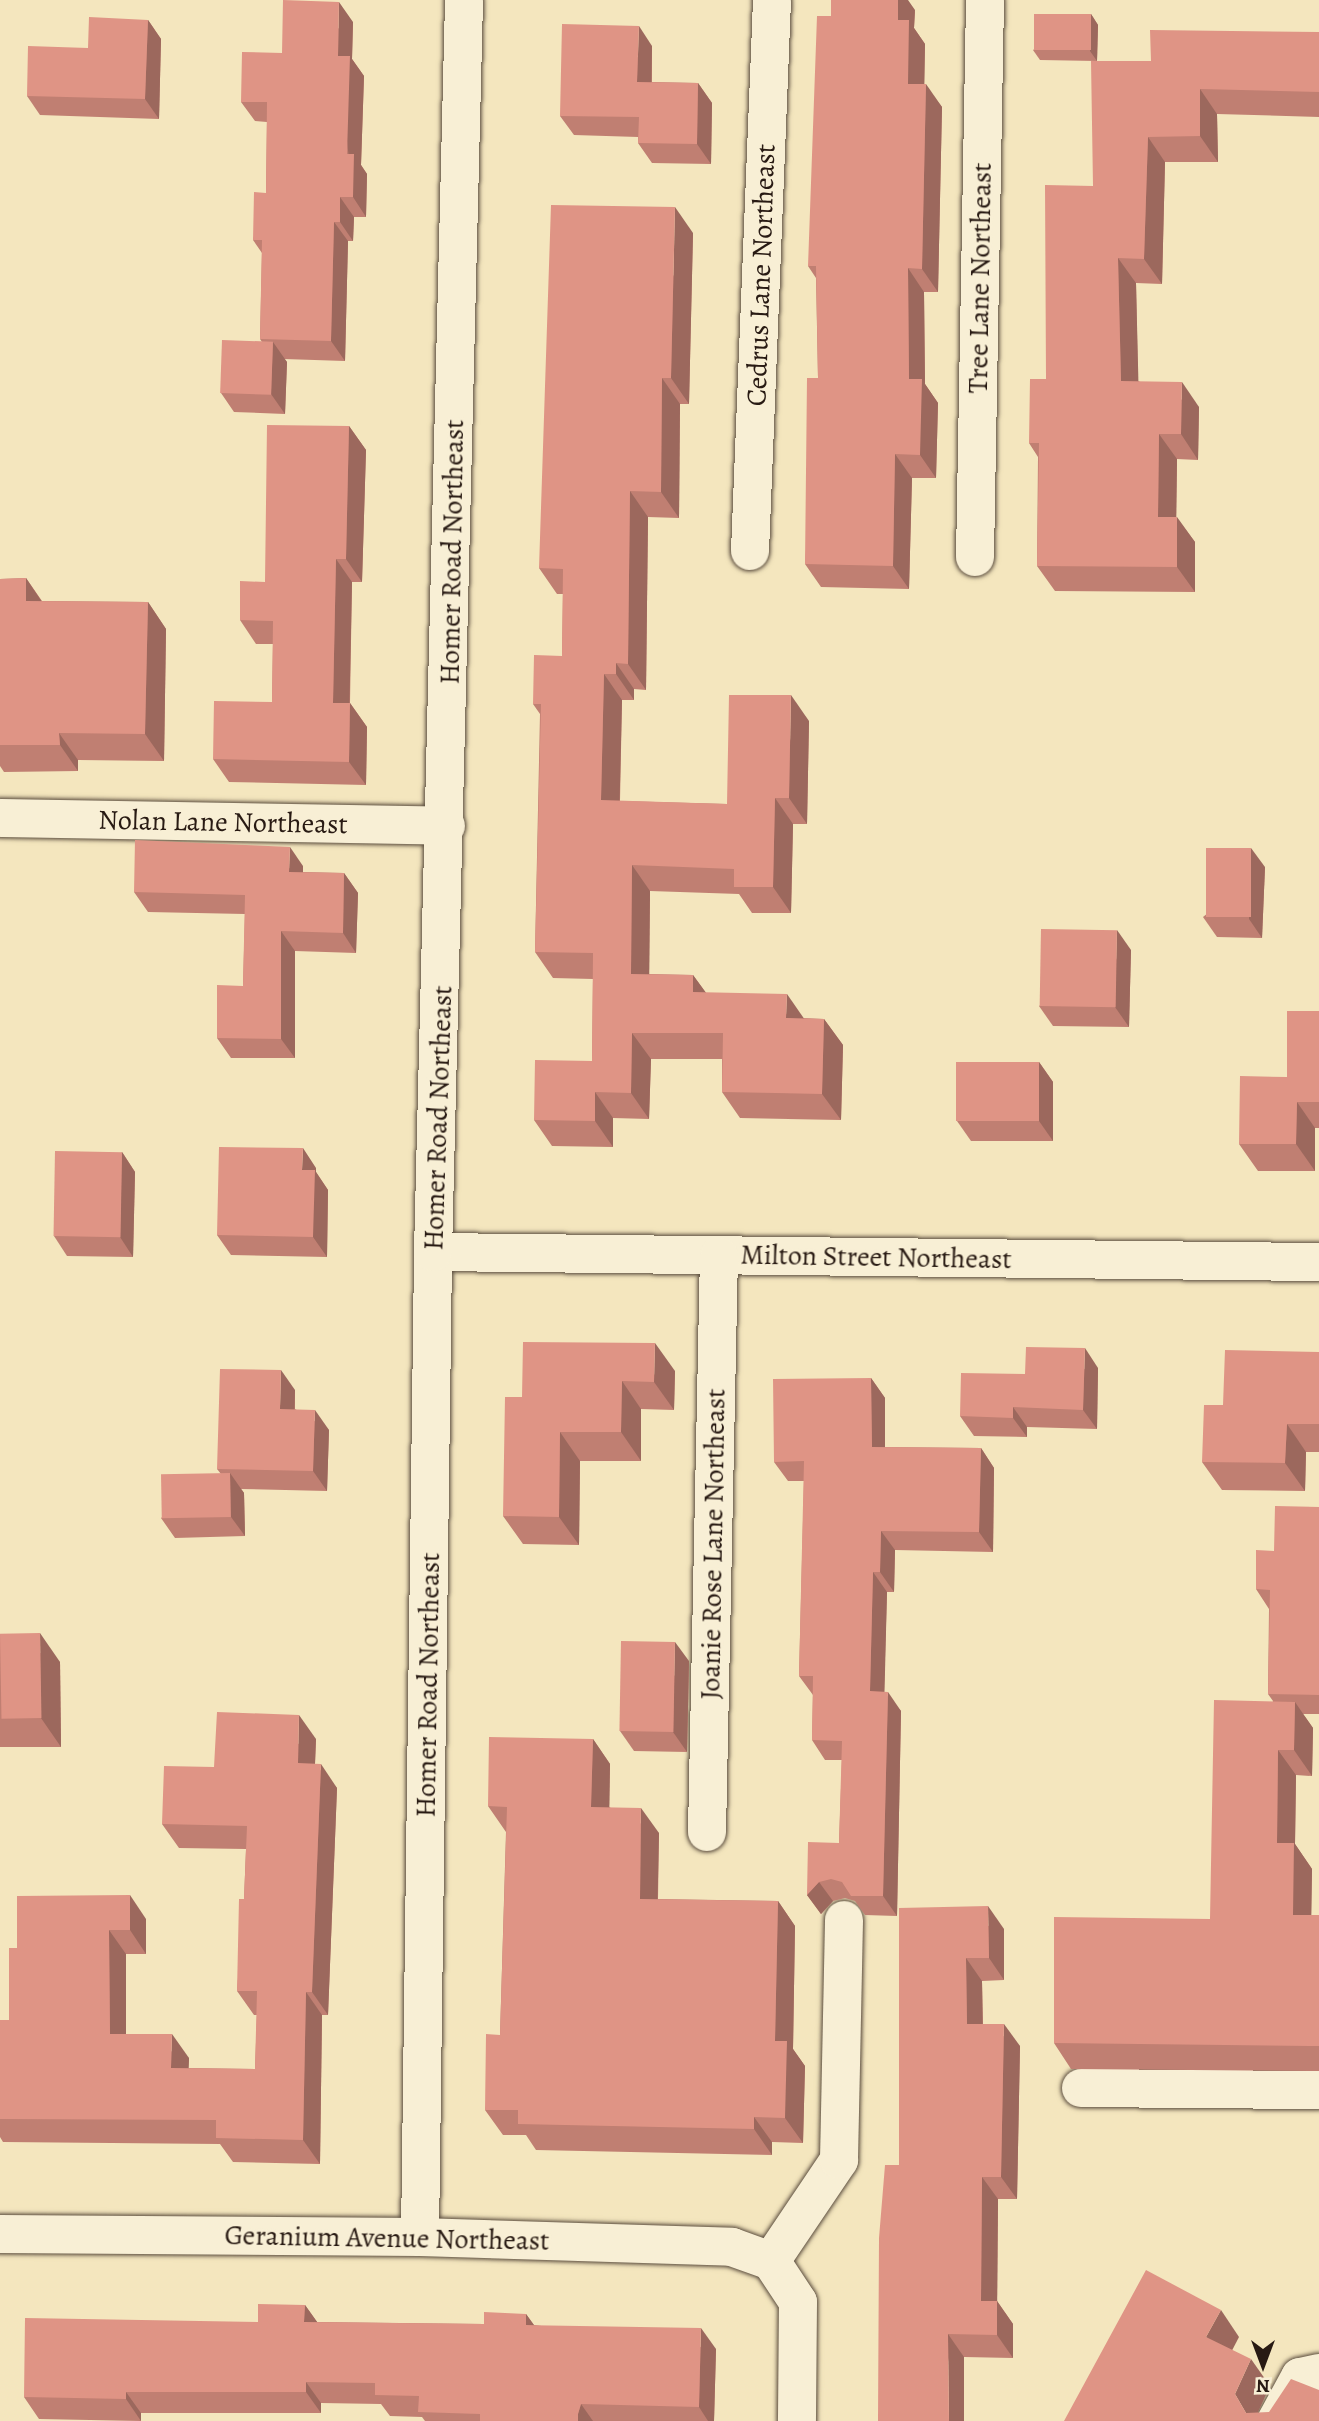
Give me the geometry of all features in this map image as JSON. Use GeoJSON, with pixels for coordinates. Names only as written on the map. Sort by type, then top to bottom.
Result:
{"type":"FeatureCollection","features":[{"type":"Feature","properties":{"kind":"street","name":"Homer Road Northeast"},"geometry":{"type":"LineString","coordinates":[[420,2237],[433,1252],[446,826],[464,0]]}},
{"type":"Feature","properties":{"kind":"street","name":"Cedrus Lane Northeast"},"geometry":{"type":"LineString","coordinates":[[750,551],[772,0]]}},
{"type":"Feature","properties":{"kind":"street","name":"Tree Lane Northeast"},"geometry":{"type":"LineString","coordinates":[[975,556],[985,0]]}},
{"type":"Feature","properties":{"kind":"street","name":"Nolan Lane Northeast"},"geometry":{"type":"LineString","coordinates":[[0,818],[446,826]]}},
{"type":"Feature","properties":{"kind":"street","name":"Milton Street Northeast"},"geometry":{"type":"LineString","coordinates":[[433,1252],[1319,1262]]}},
{"type":"Feature","properties":{"kind":"street","name":"Joanie Rose Lane Northeast"},"geometry":{"type":"LineString","coordinates":[[708,1832],[719,1256]]}},
{"type":"Feature","properties":{"kind":"street"},"geometry":{"type":"LineString","coordinates":[[797,2421],[799,2302],[771,2261],[839,2160],[844,1920]]}},
{"type":"Feature","properties":{"kind":"street"},"geometry":{"type":"LineString","coordinates":[[1081,2088],[1319,2090]]}},
{"type":"Feature","properties":{"kind":"street","name":"Geranium Avenue Northeast"},"geometry":{"type":"LineString","coordinates":[[0,2234],[420,2237],[732,2247],[771,2261]]}},
{"type":"Feature","properties":{"kind":"street"},"geometry":{"type":"LineString","coordinates":[[1276,2421],[1300,2377],[1319,2373]]}},
{"type":"Feature","properties":{"kind":"building"},"geometry":{"type":"Polygon","coordinates":[[[283,0],[339,2],[338,56],[350,56],[347,154],[354,154],[353,197],[340,197],[340,222],[334,222],[331,341],[260,339],[262,240],[253,240],[254,192],[266,193],[267,102],[241,102],[242,52],[282,53],[283,0]]]}},
{"type":"Feature","properties":{"kind":"building"},"geometry":{"type":"Polygon","coordinates":[[[831,0],[898,0],[898,20],[909,20],[908,84],[926,84],[922,269],[908,268],[909,379],[922,379],[920,455],[895,454],[893,566],[805,564],[807,378],[818,378],[816,266],[808,266],[817,16],[831,16],[831,0]]]}},
{"type":"Feature","properties":{"kind":"building"},"geometry":{"type":"Polygon","coordinates":[[[1034,14],[1091,14],[1091,50],[1034,50],[1034,14]]]}},
{"type":"Feature","properties":{"kind":"building"},"geometry":{"type":"Polygon","coordinates":[[[89,17],[148,20],[145,99],[27,96],[28,46],[88,48],[89,17]]]}},
{"type":"Feature","properties":{"kind":"building"},"geometry":{"type":"Polygon","coordinates":[[[562,24],[639,26],[637,82],[698,83],[697,144],[638,143],[639,117],[560,116],[562,24]]]}},
{"type":"Feature","properties":{"kind":"building"},"geometry":{"type":"Polygon","coordinates":[[[1150,30],[1319,32],[1319,92],[1200,89],[1200,136],[1148,137],[1144,259],[1118,258],[1121,381],[1182,382],[1181,434],[1159,434],[1158,517],[1177,517],[1177,567],[1037,566],[1039,443],[1029,443],[1030,379],[1046,379],[1045,185],[1093,186],[1091,61],[1151,61],[1150,30]]]}},
{"type":"Feature","properties":{"kind":"building"},"geometry":{"type":"Polygon","coordinates":[[[551,205],[675,207],[671,378],[662,378],[661,492],[630,491],[628,664],[616,663],[616,674],[604,674],[601,800],[727,804],[729,695],[791,695],[789,798],[775,798],[773,887],[734,887],[734,869],[632,865],[631,974],[693,975],[693,992],[787,994],[786,1018],[824,1019],[822,1094],[722,1092],[723,1033],[632,1033],[631,1093],[595,1092],[595,1121],[534,1120],[535,1060],[592,1061],[593,953],[535,952],[541,704],[533,704],[534,655],[562,656],[563,569],[539,568],[551,205]]]}},
{"type":"Feature","properties":{"kind":"building"},"geometry":{"type":"Polygon","coordinates":[[[222,340],[273,342],[271,395],[220,393],[222,340]]]}},
{"type":"Feature","properties":{"kind":"building"},"geometry":{"type":"Polygon","coordinates":[[[267,425],[349,426],[346,559],[336,559],[333,703],[350,703],[349,762],[213,759],[214,701],[272,702],[273,621],[240,620],[240,581],[265,582],[267,425]]]}},
{"type":"Feature","properties":{"kind":"building"},"geometry":{"type":"Polygon","coordinates":[[[26,578],[26,601],[148,602],[145,734],[59,733],[60,745],[0,745],[0,579],[26,578]]]}},
{"type":"Feature","properties":{"kind":"building"},"geometry":{"type":"Polygon","coordinates":[[[135,840],[290,847],[289,872],[344,873],[343,933],[281,931],[281,1039],[217,1038],[217,985],[243,986],[245,895],[134,892],[135,840]]]}},
{"type":"Feature","properties":{"kind":"building"},"geometry":{"type":"Polygon","coordinates":[[[1206,848],[1251,848],[1251,917],[1206,917],[1206,848]]]}},
{"type":"Feature","properties":{"kind":"building"},"geometry":{"type":"Polygon","coordinates":[[[1041,929],[1117,930],[1116,1007],[1040,1006],[1041,929]]]}},
{"type":"Feature","properties":{"kind":"building"},"geometry":{"type":"Polygon","coordinates":[[[1287,1011],[1319,1011],[1319,1102],[1297,1102],[1296,1144],[1239,1144],[1240,1076],[1287,1077],[1287,1011]]]}},
{"type":"Feature","properties":{"kind":"building"},"geometry":{"type":"Polygon","coordinates":[[[956,1062],[1039,1062],[1039,1121],[956,1121],[956,1062]]]}},
{"type":"Feature","properties":{"kind":"building"},"geometry":{"type":"Polygon","coordinates":[[[219,1147],[303,1148],[302,1170],[315,1170],[313,1237],[217,1235],[219,1147]]]}},
{"type":"Feature","properties":{"kind":"building"},"geometry":{"type":"Polygon","coordinates":[[[55,1151],[122,1152],[121,1237],[54,1236],[55,1151]]]}},
{"type":"Feature","properties":{"kind":"building"},"geometry":{"type":"Polygon","coordinates":[[[523,1342],[655,1343],[654,1382],[622,1381],[621,1432],[560,1432],[559,1517],[503,1516],[505,1397],[522,1397],[523,1342]]]}},
{"type":"Feature","properties":{"kind":"building"},"geometry":{"type":"Polygon","coordinates":[[[1026,1347],[1085,1348],[1083,1410],[1013,1407],[1013,1418],[960,1416],[961,1373],[1025,1374],[1026,1347]]]}},
{"type":"Feature","properties":{"kind":"building"},"geometry":{"type":"Polygon","coordinates":[[[1225,1350],[1319,1352],[1319,1424],[1287,1424],[1285,1463],[1202,1462],[1204,1405],[1223,1405],[1225,1350]]]}},
{"type":"Feature","properties":{"kind":"building"},"geometry":{"type":"Polygon","coordinates":[[[220,1369],[281,1370],[280,1409],[315,1410],[313,1471],[217,1469],[220,1369]]]}},
{"type":"Feature","properties":{"kind":"building"},"geometry":{"type":"Polygon","coordinates":[[[871,1378],[872,1447],[981,1448],[979,1532],[881,1531],[880,1572],[873,1572],[870,1691],[888,1692],[883,1896],[851,1896],[842,1882],[831,1879],[819,1882],[807,1895],[808,1842],[839,1843],[842,1741],[812,1740],[813,1676],[799,1676],[804,1461],[774,1462],[773,1379],[871,1378]]]}},
{"type":"Feature","properties":{"kind":"building"},"geometry":{"type":"Polygon","coordinates":[[[230,1473],[231,1517],[162,1518],[161,1474],[230,1473]]]}},
{"type":"Feature","properties":{"kind":"building"},"geometry":{"type":"Polygon","coordinates":[[[1275,1506],[1319,1507],[1319,1695],[1268,1694],[1270,1590],[1256,1589],[1256,1550],[1274,1551],[1275,1506]]]}},
{"type":"Feature","properties":{"kind":"building"},"geometry":{"type":"Polygon","coordinates":[[[40,1633],[41,1718],[1,1719],[0,1634],[40,1633]]]}},
{"type":"Feature","properties":{"kind":"building"},"geometry":{"type":"Polygon","coordinates":[[[621,1641],[675,1642],[673,1732],[619,1731],[621,1641]]]}},
{"type":"Feature","properties":{"kind":"building"},"geometry":{"type":"Polygon","coordinates":[[[1214,1700],[1295,1702],[1294,1750],[1278,1750],[1277,1843],[1294,1843],[1293,1915],[1319,1915],[1319,2046],[1054,2043],[1054,1917],[1210,1919],[1214,1700]]]}},
{"type":"Feature","properties":{"kind":"building"},"geometry":{"type":"Polygon","coordinates":[[[217,1712],[299,1715],[298,1763],[321,1764],[312,1992],[306,1992],[303,2140],[216,2138],[216,2120],[0,2119],[0,2020],[9,2020],[9,1948],[17,1948],[17,1896],[130,1895],[130,1930],[109,1930],[110,2034],[172,2034],[171,2068],[255,2069],[257,1991],[237,1991],[239,1899],[244,1899],[247,1826],[162,1824],[164,1766],[214,1767],[217,1712]]]}},
{"type":"Feature","properties":{"kind":"building"},"geometry":{"type":"Polygon","coordinates":[[[489,1737],[593,1739],[591,1807],[641,1808],[640,1899],[778,1901],[775,2041],[787,2041],[785,2118],[754,2117],[754,2129],[518,2124],[518,2110],[485,2110],[486,2034],[500,2035],[507,1807],[488,1806],[489,1737]]]}},
{"type":"Feature","properties":{"kind":"building"},"geometry":{"type":"Polygon","coordinates":[[[988,1906],[989,1958],[966,1958],[967,2024],[1004,2024],[1001,2177],[982,2177],[981,2301],[997,2301],[997,2335],[948,2334],[949,2421],[878,2421],[879,2238],[885,2165],[899,2165],[899,1908],[988,1906]]]}},
{"type":"Feature","properties":{"kind":"building"},"geometry":{"type":"Polygon","coordinates":[[[1146,2270],[1221,2310],[1206,2337],[1251,2359],[1235,2394],[1246,2413],[1269,2412],[1291,2379],[1319,2390],[1319,2421],[1064,2421],[1146,2270]]]}},
{"type":"Feature","properties":{"kind":"building"},"geometry":{"type":"Polygon","coordinates":[[[258,2304],[305,2305],[304,2322],[484,2324],[484,2312],[526,2314],[526,2325],[701,2328],[699,2407],[581,2404],[578,2421],[480,2421],[480,2414],[418,2412],[419,2396],[375,2395],[375,2383],[306,2382],[306,2392],[126,2392],[126,2399],[24,2397],[25,2318],[258,2322],[258,2304]]]}}]}
